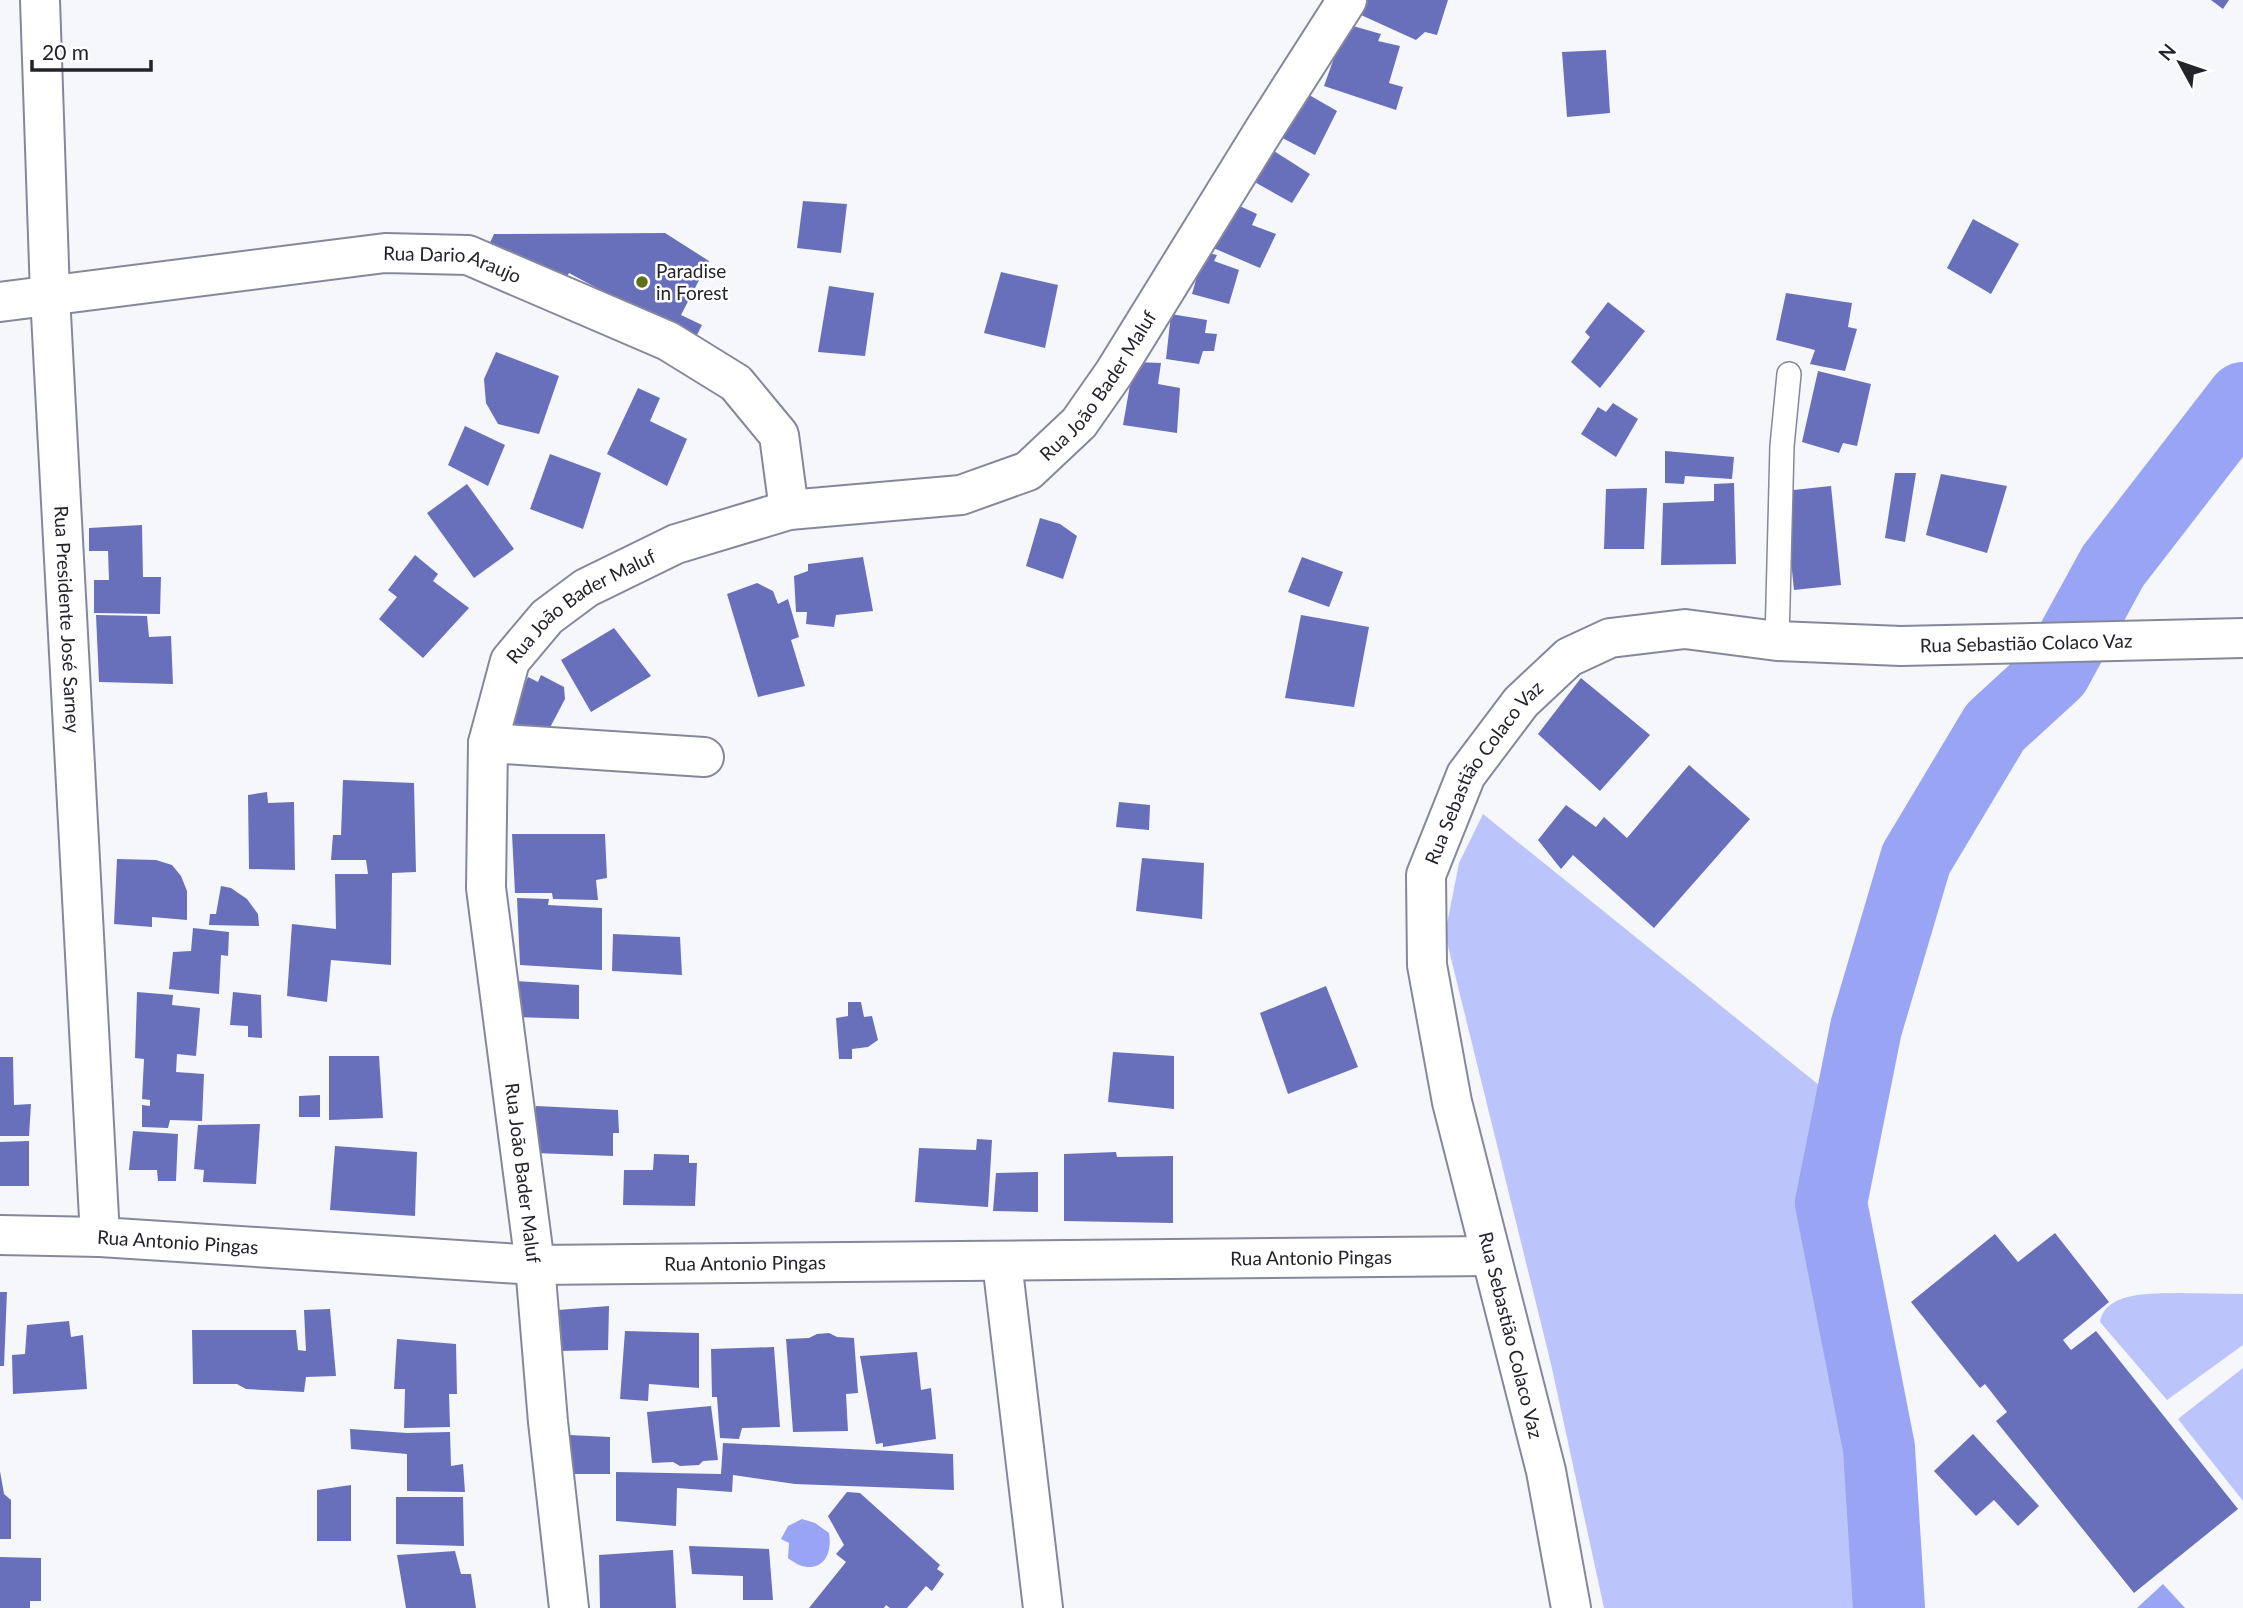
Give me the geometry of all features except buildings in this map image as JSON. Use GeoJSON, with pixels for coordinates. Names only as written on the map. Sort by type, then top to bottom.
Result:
{"type":"FeatureCollection","features":[{"type":"Feature","properties":{"kind":"street","name":"Rua Presidente José Sarney"},"geometry":{"type":"LineString","coordinates":[[40,0],[50,295],[100,1237]]}},
{"type":"Feature","properties":{"kind":"street","name":"Rua João Bader Maluf"},"geometry":{"type":"LineString","coordinates":[[569,1608],[548,1422],[535,1265],[486,888],[488,743],[510,661],[547,617],[586,588],[676,544],[789,510],[961,495],[1028,471],[1079,423],[1114,373],[1348,0]]}},
{"type":"Feature","properties":{"kind":"street","name":"Rua Dario Araujo"},"geometry":{"type":"LineString","coordinates":[[0,302],[385,253],[468,255],[668,341],[736,383],[779,435],[789,510]]}},
{"type":"Feature","properties":{"kind":"street","name":"Rua Sebastião Colaco Vaz"},"geometry":{"type":"LineString","coordinates":[[1571,1608],[1546,1471],[1452,1102],[1427,965],[1426,876],[1465,775],[1521,702],[1569,657],[1610,638],[1685,629],[1777,640],[1901,646],[2243,638]]}},
{"type":"Feature","properties":{"kind":"street"},"geometry":{"type":"LineString","coordinates":[[488,743],[704,757]]}},
{"type":"Feature","properties":{"kind":"street","name":"Rua Antonio Pingas"},"geometry":{"type":"LineString","coordinates":[[0,1235],[100,1237],[535,1265],[1491,1256]]}},
{"type":"Feature","properties":{"kind":"street"},"geometry":{"type":"LineString","coordinates":[[1002,1262],[1042,1608]]}},
{"type":"Feature","properties":{"kind":"lane"},"geometry":{"type":"LineString","coordinates":[[1777,640],[1782,446],[1789,374]]}},
{"type":"Feature","properties":{"kind":"shaded area"},"geometry":{"type":"Polygon","coordinates":[[[1483,814],[1829,1093],[1857,1608],[1604,1608],[1551,1364],[1445,934],[1459,863],[1483,814]]]}},
{"type":"Feature","properties":{"kind":"shaded area"},"geometry":{"type":"Polygon","coordinates":[[[2145,1294],[2243,1294],[2243,1345],[2167,1400],[2100,1322],[2104,1312],[2121,1299],[2145,1294]]]}},
{"type":"Feature","properties":{"kind":"shaded area"},"geometry":{"type":"Polygon","coordinates":[[[2243,1368],[2243,1501],[2178,1419],[2243,1368]]]}},
{"type":"Feature","properties":{"kind":"shaded area"},"geometry":{"type":"Polygon","coordinates":[[[802,1519],[815,1523],[829,1533],[830,1544],[825,1559],[813,1567],[797,1564],[788,1558],[789,1543],[781,1539],[788,1526],[802,1519]]]}},
{"type":"Feature","properties":{"kind":"shaded area"},"geometry":{"type":"Polygon","coordinates":[[[2163,1584],[2185,1608],[2137,1608],[2163,1584]]]}},
{"type":"Feature","properties":{"kind":"waterway"},"geometry":{"type":"LineString","coordinates":[[1889,1608],[1879,1448],[1831,1203],[1866,1028],[1916,859],[1995,727],[2055,672],[2113,566],[2243,398]]}},
{"type":"Feature","properties":{"kind":"place","name":"Paradise in Forest"},"geometry":{"type":"Point","coordinates":[642,282]}}]}
